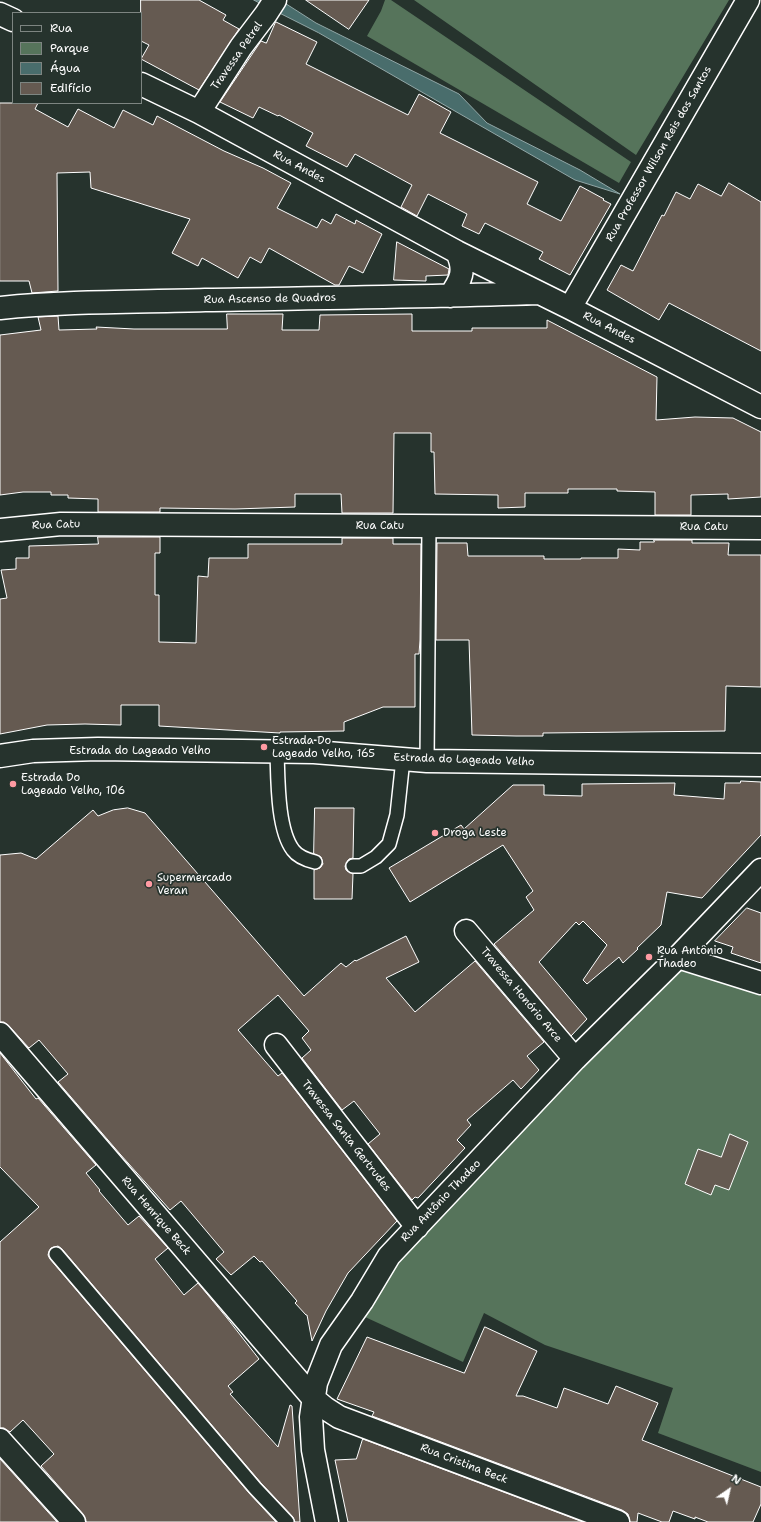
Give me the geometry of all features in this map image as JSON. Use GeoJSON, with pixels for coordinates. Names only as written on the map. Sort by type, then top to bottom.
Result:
{"type":"FeatureCollection","features":[{"type":"Feature","properties":{"kind":"street","name":"Rua Professor Wilson Reis dos Santos"},"geometry":{"type":"LineString","coordinates":[[570,308],[748,0]]}},
{"type":"Feature","properties":{"kind":"street","name":"Travessa Petrel"},"geometry":{"type":"LineString","coordinates":[[198,112],[241,47],[271,7]]}},
{"type":"Feature","properties":{"kind":"street"},"geometry":{"type":"LineString","coordinates":[[0,14],[12,20]]}},
{"type":"Feature","properties":{"kind":"street","name":"Rua Andes"},"geometry":{"type":"LineString","coordinates":[[142,84],[198,112],[457,252],[570,308],[761,407]]}},
{"type":"Feature","properties":{"kind":"street"},"geometry":{"type":"LineString","coordinates":[[450,296],[461,277],[462,267],[457,252]]}},
{"type":"Feature","properties":{"kind":"street","name":"Rua Ascenso de Quadros"},"geometry":{"type":"LineString","coordinates":[[0,308],[92,302],[540,293]]}},
{"type":"Feature","properties":{"kind":"street","name":"Rua Catu"},"geometry":{"type":"LineString","coordinates":[[0,530],[61,524],[761,528]]}},
{"type":"Feature","properties":{"kind":"street","name":"Estrada do Lageado Velho"},"geometry":{"type":"LineString","coordinates":[[0,756],[33,751],[98,749],[314,752],[427,761],[761,765]]}},
{"type":"Feature","properties":{"kind":"street","name":"Rua Antônio Thadeo"},"geometry":{"type":"LineString","coordinates":[[327,1522],[313,1450],[311,1417],[316,1383],[331,1345],[362,1300],[389,1256],[575,1059],[678,957],[761,870]]}},
{"type":"Feature","properties":{"kind":"street","name":"Travessa Honório Arce"},"geometry":{"type":"LineString","coordinates":[[466,931],[575,1059]]}},
{"type":"Feature","properties":{"kind":"street"},"geometry":{"type":"LineString","coordinates":[[678,957],[761,983]]}},
{"type":"Feature","properties":{"kind":"street","name":"Rua Henrique Beck"},"geometry":{"type":"LineString","coordinates":[[0,1034],[313,1398]]}},
{"type":"Feature","properties":{"kind":"street","name":"Travessa Santa Gertrudes"},"geometry":{"type":"LineString","coordinates":[[276,1045],[417,1226]]}},
{"type":"Feature","properties":{"kind":"street","name":"Rua Cristina Beck"},"geometry":{"type":"LineString","coordinates":[[313,1398],[339,1417],[618,1522]]}},
{"type":"Feature","properties":{"kind":"street"},"geometry":{"type":"LineString","coordinates":[[0,1440],[74,1522]]}},
{"type":"Feature","properties":{"kind":"lane"},"geometry":{"type":"LineString","coordinates":[[427,761],[429,527]]}},
{"type":"Feature","properties":{"kind":"lane"},"geometry":{"type":"LineString","coordinates":[[277,752],[280,806],[283,829],[293,850],[304,859],[314,862]]}},
{"type":"Feature","properties":{"kind":"lane"},"geometry":{"type":"LineString","coordinates":[[353,866],[361,866],[376,857],[389,844],[397,815],[403,759]]}},
{"type":"Feature","properties":{"kind":"lane"},"geometry":{"type":"LineString","coordinates":[[56,1254],[250,1482],[287,1522]]}},
{"type":"Feature","properties":{"kind":"green space"},"geometry":{"type":"Polygon","coordinates":[[[385,0],[391,0],[631,162],[619,183],[367,36],[381,11],[385,0]]]}},
{"type":"Feature","properties":{"kind":"green space"},"geometry":{"type":"Polygon","coordinates":[[[414,0],[729,0],[636,155],[414,0]]]}},
{"type":"Feature","properties":{"kind":"green space"},"geometry":{"type":"Polygon","coordinates":[[[681,967],[761,994],[761,1472],[658,1433],[673,1388],[545,1345],[484,1313],[463,1362],[365,1317],[395,1259],[460,1190],[681,967]]]}},
{"type":"Feature","properties":{"kind":"water"},"geometry":{"type":"Polygon","coordinates":[[[254,0],[280,0],[316,23],[459,94],[487,123],[580,170],[620,194],[575,180],[319,33],[254,0]]]}},
{"type":"Feature","properties":{"kind":"building"},"geometry":{"type":"Polygon","coordinates":[[[141,0],[199,0],[226,15],[223,20],[239,29],[199,90],[142,60],[149,45],[142,42],[141,0]]]}},
{"type":"Feature","properties":{"kind":"building"},"geometry":{"type":"Polygon","coordinates":[[[306,0],[369,0],[349,29],[306,0]]]}},
{"type":"Feature","properties":{"kind":"building"},"geometry":{"type":"Polygon","coordinates":[[[276,22],[317,42],[306,64],[408,115],[419,94],[451,112],[440,133],[538,182],[527,204],[561,221],[580,186],[611,204],[570,275],[539,259],[543,252],[485,223],[479,234],[462,226],[467,214],[428,194],[417,216],[401,207],[412,185],[355,154],[347,167],[306,146],[313,133],[279,115],[278,116],[259,107],[253,118],[220,102],[261,41],[266,43],[276,22]]]}},
{"type":"Feature","properties":{"kind":"building"},"geometry":{"type":"Polygon","coordinates":[[[0,103],[38,104],[35,109],[68,127],[78,109],[114,128],[123,110],[153,125],[157,116],[224,151],[263,168],[291,183],[277,208],[317,228],[322,219],[331,224],[336,214],[355,224],[356,220],[382,234],[363,273],[349,266],[339,285],[335,285],[269,248],[261,263],[250,257],[238,278],[202,258],[198,266],[172,253],[190,219],[91,188],[90,172],[57,173],[58,291],[32,293],[29,281],[0,281],[0,103]]]}},
{"type":"Feature","properties":{"kind":"building"},"geometry":{"type":"Polygon","coordinates":[[[729,183],[761,202],[761,351],[669,303],[659,320],[607,290],[621,265],[633,271],[662,215],[664,216],[676,192],[690,199],[698,184],[721,196],[729,183]]]}},
{"type":"Feature","properties":{"kind":"building"},"geometry":{"type":"Polygon","coordinates":[[[397,242],[449,269],[448,275],[426,276],[426,281],[394,280],[397,242]]]}},
{"type":"Feature","properties":{"kind":"building"},"geometry":{"type":"Polygon","coordinates":[[[227,314],[283,314],[282,330],[319,330],[320,315],[412,314],[412,331],[472,331],[472,328],[547,328],[547,320],[657,377],[656,420],[695,417],[733,418],[761,432],[761,497],[728,499],[728,494],[691,495],[691,515],[655,515],[655,492],[617,491],[617,489],[568,489],[568,493],[525,493],[525,507],[498,508],[498,495],[435,494],[434,452],[431,452],[431,433],[394,433],[393,513],[342,513],[341,494],[295,494],[295,507],[235,509],[160,508],[160,512],[98,512],[98,499],[68,498],[68,495],[51,495],[51,492],[23,492],[0,495],[0,335],[41,330],[38,317],[58,316],[59,330],[97,329],[96,327],[134,329],[227,329],[227,314]]]}},
{"type":"Feature","properties":{"kind":"building"},"geometry":{"type":"Polygon","coordinates":[[[98,537],[160,537],[160,553],[155,553],[155,595],[159,595],[159,642],[196,643],[198,576],[208,577],[209,558],[248,558],[248,544],[342,544],[342,538],[393,538],[393,544],[421,544],[420,640],[419,654],[415,654],[415,707],[383,707],[344,722],[344,731],[280,733],[159,726],[159,705],[121,705],[121,725],[47,725],[0,734],[0,599],[7,598],[1,570],[16,569],[16,558],[29,558],[29,546],[98,544],[98,537]]]}},
{"type":"Feature","properties":{"kind":"building"},"geometry":{"type":"Polygon","coordinates":[[[654,540],[692,540],[692,543],[729,543],[728,555],[761,555],[761,687],[726,686],[725,731],[543,733],[543,736],[472,735],[469,640],[436,640],[437,543],[467,543],[468,556],[544,556],[544,559],[581,559],[618,558],[618,549],[640,550],[640,542],[654,542],[654,540]]]}},
{"type":"Feature","properties":{"kind":"building"},"geometry":{"type":"Polygon","coordinates":[[[741,781],[761,782],[761,835],[702,898],[667,892],[661,925],[623,963],[619,957],[587,984],[583,980],[607,945],[583,921],[579,925],[576,922],[539,962],[587,1019],[571,1036],[494,944],[534,910],[526,897],[533,891],[503,845],[410,902],[389,868],[461,825],[464,829],[513,785],[544,785],[544,795],[582,796],[582,784],[675,783],[674,795],[724,799],[725,783],[740,783],[741,781]]]}},
{"type":"Feature","properties":{"kind":"building"},"geometry":{"type":"Polygon","coordinates":[[[128,808],[145,813],[304,996],[341,963],[346,967],[355,960],[356,961],[406,936],[419,962],[386,978],[415,1012],[475,961],[544,1042],[527,1056],[539,1070],[521,1089],[513,1080],[467,1120],[471,1125],[457,1140],[465,1148],[418,1198],[415,1197],[412,1200],[368,1144],[380,1134],[354,1101],[342,1110],[302,1058],[311,1050],[302,1038],[309,1031],[278,995],[238,1030],[278,1076],[282,1073],[397,1221],[348,1273],[326,1311],[312,1341],[307,1315],[295,1303],[297,1301],[262,1261],[260,1262],[254,1256],[231,1275],[216,1259],[224,1252],[181,1201],[170,1210],[58,1082],[68,1074],[39,1040],[29,1048],[9,1026],[4,1022],[0,1022],[0,855],[21,853],[36,859],[93,810],[98,816],[113,810],[128,808]]]}},
{"type":"Feature","properties":{"kind":"building"},"geometry":{"type":"Polygon","coordinates":[[[315,808],[354,808],[353,858],[349,859],[345,866],[346,870],[353,874],[352,899],[314,899],[314,870],[320,868],[323,864],[321,857],[314,854],[315,808]]]}},
{"type":"Feature","properties":{"kind":"building"},"geometry":{"type":"Polygon","coordinates":[[[747,908],[761,913],[761,963],[731,953],[733,947],[715,941],[747,908]]]}},
{"type":"Feature","properties":{"kind":"building"},"geometry":{"type":"Polygon","coordinates":[[[0,1053],[36,1099],[38,1098],[96,1165],[86,1173],[128,1225],[139,1216],[168,1248],[155,1259],[184,1295],[198,1283],[259,1359],[228,1386],[233,1392],[230,1394],[278,1447],[290,1405],[292,1406],[300,1522],[295,1522],[293,1517],[261,1483],[58,1246],[51,1248],[49,1251],[48,1255],[50,1259],[249,1493],[276,1522],[86,1522],[83,1514],[41,1466],[54,1454],[23,1420],[10,1432],[4,1428],[0,1428],[0,1242],[39,1207],[0,1167],[0,1053]]]}},
{"type":"Feature","properties":{"kind":"building"},"geometry":{"type":"Polygon","coordinates":[[[730,1134],[748,1142],[729,1190],[715,1185],[711,1195],[685,1184],[698,1149],[721,1157],[730,1134]]]}},
{"type":"Feature","properties":{"kind":"building"},"geometry":{"type":"Polygon","coordinates":[[[485,1327],[537,1351],[516,1396],[523,1396],[557,1408],[564,1388],[608,1404],[616,1386],[658,1403],[642,1440],[761,1487],[761,1504],[753,1522],[708,1522],[673,1511],[669,1522],[662,1522],[638,1513],[637,1522],[630,1522],[628,1514],[622,1510],[372,1416],[374,1412],[337,1399],[367,1337],[464,1373],[485,1327]]]}},
{"type":"Feature","properties":{"kind":"building"},"geometry":{"type":"Polygon","coordinates":[[[363,1439],[583,1522],[348,1522],[335,1460],[356,1459],[363,1439]]]}},
{"type":"Feature","properties":{"kind":"building"},"geometry":{"type":"Polygon","coordinates":[[[0,1459],[57,1522],[0,1522],[0,1459]]]}},
{"type":"Feature","properties":{"kind":"place","name":"Estrada Do Lageado Velho, 165"},"geometry":{"type":"Point","coordinates":[264,747]}},
{"type":"Feature","properties":{"kind":"place","name":"Estrada Do Lageado Velho, 106"},"geometry":{"type":"Point","coordinates":[13,784]}},
{"type":"Feature","properties":{"kind":"place","name":"Droga Leste"},"geometry":{"type":"Point","coordinates":[435,833]}},
{"type":"Feature","properties":{"kind":"place","name":"Supermercado Veran"},"geometry":{"type":"Point","coordinates":[149,884]}},
{"type":"Feature","properties":{"kind":"place","name":"Rua Antônio Thadeo"},"geometry":{"type":"Point","coordinates":[649,957]}}]}
